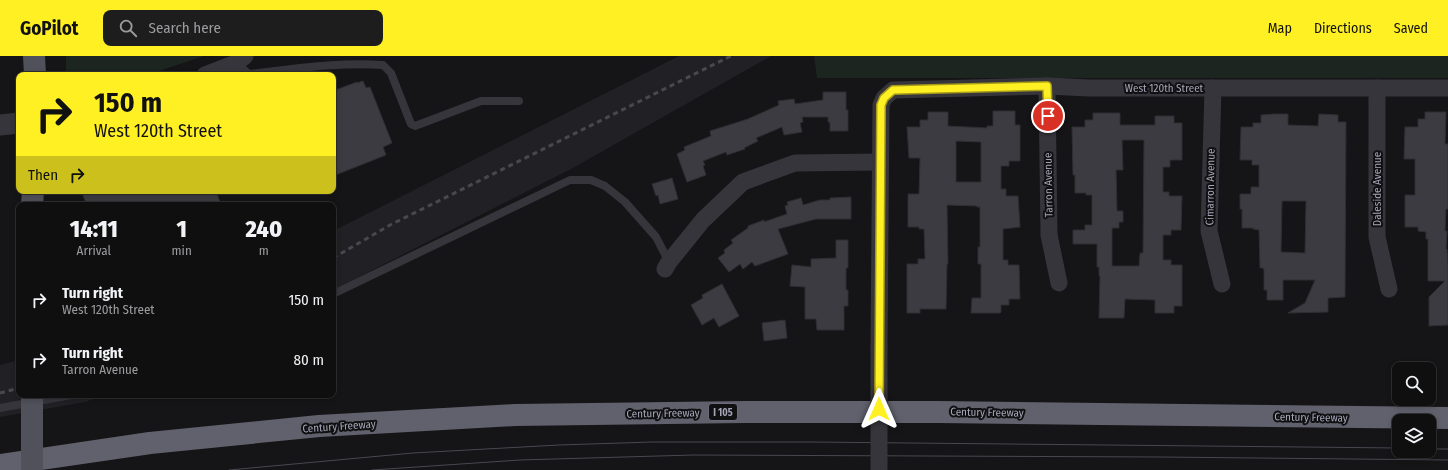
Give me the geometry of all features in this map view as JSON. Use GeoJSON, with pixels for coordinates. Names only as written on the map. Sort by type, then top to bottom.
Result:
{"type":"FeatureCollection","features":[{"type":"Feature","properties":{"kind":"highway","name":"Century Freeway"},"geometry":{"type":"LineString","coordinates":[[0,465],[150,443],[311,427],[515,415],[745,412],[938,412],[1448,418]]}},
{"type":"Feature","properties":{"kind":"main road"},"geometry":{"type":"LineString","coordinates":[[34,56],[35,72]]}},
{"type":"Feature","properties":{"kind":"main road"},"geometry":{"type":"LineString","coordinates":[[32,398],[32,470]]}},
{"type":"Feature","properties":{"kind":"street"},"geometry":{"type":"LineString","coordinates":[[212,72],[240,60]]}},
{"type":"Feature","properties":{"kind":"street","name":"West 120th Street"},"geometry":{"type":"LineString","coordinates":[[880,162],[881,105],[884,98],[893,90],[1047,86],[1448,88]]}},
{"type":"Feature","properties":{"kind":"street","name":"Tarron Avenue"},"geometry":{"type":"LineString","coordinates":[[1047,86],[1049,235],[1059,283]]}},
{"type":"Feature","properties":{"kind":"street","name":"Cimarron Avenue"},"geometry":{"type":"LineString","coordinates":[[1213,88],[1209,231],[1222,284]]}},
{"type":"Feature","properties":{"kind":"street","name":"Daleside Avenue"},"geometry":{"type":"LineString","coordinates":[[1377,88],[1377,237],[1389,289]]}},
{"type":"Feature","properties":{"kind":"street"},"geometry":{"type":"LineString","coordinates":[[0,125],[16,123]]}},
{"type":"Feature","properties":{"kind":"street"},"geometry":{"type":"LineString","coordinates":[[667,265],[703,220],[743,182],[795,163],[880,162],[879,470]]}},
{"type":"Feature","properties":{"kind":"lane"},"geometry":{"type":"LineString","coordinates":[[240,60],[248,72]]}},
{"type":"Feature","properties":{"kind":"lane"},"geometry":{"type":"LineString","coordinates":[[266,72],[358,63],[383,65],[391,72],[411,124],[415,126],[481,101],[519,101]]}},
{"type":"Feature","properties":{"kind":"lane"},"geometry":{"type":"LineString","coordinates":[[336,293],[570,180],[591,180],[605,186],[620,198],[656,237],[667,265]]}},
{"type":"Feature","properties":{"kind":"lane"},"geometry":{"type":"LineString","coordinates":[[0,408],[55,398]]}},
{"type":"Feature","properties":{"kind":"shaded area"},"geometry":{"type":"Polygon","coordinates":[[[66,56],[204,56],[156,72],[66,72],[66,56]]]}},
{"type":"Feature","properties":{"kind":"shaded area"},"geometry":{"type":"Polygon","coordinates":[[[679,56],[771,56],[571,169],[336,288],[336,229],[679,56]]]}},
{"type":"Feature","properties":{"kind":"shaded area"},"geometry":{"type":"Polygon","coordinates":[[[814,56],[1448,56],[1448,78],[817,78],[814,56]]]}},
{"type":"Feature","properties":{"kind":"shaded area"},"geometry":{"type":"Polygon","coordinates":[[[16,361],[16,398],[96,398],[85,402],[0,417],[0,365],[16,361]]]}},
{"type":"Feature","properties":{"kind":"building"},"geometry":{"type":"Polygon","coordinates":[[[363,81],[366,88],[370,87],[392,143],[383,147],[386,155],[336,175],[336,90],[363,81]]]}},
{"type":"Feature","properties":{"kind":"building"},"geometry":{"type":"Polygon","coordinates":[[[823,92],[846,92],[848,131],[830,131],[830,122],[828,122],[828,117],[802,117],[803,122],[800,123],[802,132],[784,135],[782,127],[756,138],[758,141],[744,148],[745,149],[727,155],[726,152],[703,161],[706,175],[687,182],[677,154],[685,150],[684,147],[711,136],[710,131],[748,119],[779,105],[778,101],[794,99],[795,104],[823,100],[823,92]]]}},
{"type":"Feature","properties":{"kind":"building"},"geometry":{"type":"Polygon","coordinates":[[[993,111],[1015,111],[1015,125],[1020,125],[1020,161],[1009,161],[1009,166],[1001,166],[1001,189],[1006,189],[1006,196],[1018,196],[1020,227],[1003,229],[1003,260],[1008,260],[1008,265],[1019,265],[1020,299],[1009,299],[1009,305],[1001,305],[1000,313],[971,313],[972,298],[981,298],[981,264],[978,264],[978,247],[980,247],[980,207],[947,205],[948,264],[946,309],[920,309],[920,313],[907,313],[907,264],[918,264],[918,259],[925,259],[924,229],[919,229],[919,227],[908,227],[908,194],[919,194],[920,158],[909,158],[907,127],[920,127],[920,120],[928,120],[928,112],[948,112],[948,126],[987,128],[987,126],[993,126],[993,111]],[[956,141],[956,182],[981,182],[981,142],[956,141]]]}},
{"type":"Feature","properties":{"kind":"building"},"geometry":{"type":"Polygon","coordinates":[[[1425,112],[1446,112],[1445,144],[1448,144],[1448,209],[1446,209],[1445,231],[1447,231],[1448,325],[1429,326],[1429,297],[1445,281],[1428,281],[1428,239],[1426,239],[1426,232],[1418,231],[1418,227],[1405,227],[1405,195],[1415,195],[1415,159],[1404,159],[1405,127],[1418,127],[1418,119],[1425,119],[1425,112]]]}},
{"type":"Feature","properties":{"kind":"building"},"geometry":{"type":"Polygon","coordinates":[[[1093,113],[1120,113],[1120,125],[1155,125],[1155,116],[1174,116],[1174,123],[1182,123],[1182,160],[1170,160],[1170,167],[1163,167],[1163,192],[1169,192],[1169,196],[1182,196],[1181,230],[1171,230],[1171,235],[1163,235],[1163,260],[1171,260],[1171,265],[1182,265],[1182,306],[1174,306],[1174,313],[1155,313],[1155,300],[1125,299],[1124,318],[1099,318],[1100,277],[1099,267],[1097,267],[1097,244],[1073,244],[1073,230],[1085,230],[1085,225],[1092,225],[1092,195],[1086,195],[1086,193],[1075,193],[1072,127],[1085,127],[1085,120],[1093,120],[1093,113]],[[1122,140],[1123,170],[1116,170],[1117,211],[1123,211],[1123,222],[1119,222],[1119,228],[1112,228],[1112,266],[1139,266],[1140,253],[1143,253],[1144,140],[1122,140]]]}},
{"type":"Feature","properties":{"kind":"building"},"geometry":{"type":"Polygon","coordinates":[[[1288,114],[1288,125],[1318,126],[1319,114],[1338,115],[1338,122],[1346,122],[1345,297],[1328,298],[1328,312],[1288,313],[1305,303],[1315,280],[1283,280],[1283,300],[1267,300],[1267,290],[1264,290],[1264,270],[1263,268],[1260,268],[1259,230],[1253,228],[1242,228],[1240,194],[1251,194],[1251,187],[1259,187],[1259,165],[1252,165],[1252,160],[1240,160],[1241,127],[1253,127],[1253,123],[1261,123],[1261,115],[1288,114]],[[1282,201],[1281,252],[1305,253],[1306,201],[1282,201]]]}},
{"type":"Feature","properties":{"kind":"building"},"geometry":{"type":"Polygon","coordinates":[[[672,178],[678,199],[660,204],[658,195],[656,196],[652,184],[672,178]]]}},
{"type":"Feature","properties":{"kind":"building"},"geometry":{"type":"Polygon","coordinates":[[[82,194],[217,194],[220,202],[86,202],[82,194]]]}},
{"type":"Feature","properties":{"kind":"building"},"geometry":{"type":"Polygon","coordinates":[[[851,197],[851,219],[816,219],[778,229],[788,254],[755,266],[752,262],[743,269],[740,264],[729,272],[718,258],[725,253],[724,250],[733,243],[731,240],[748,228],[748,226],[787,214],[785,206],[788,205],[787,202],[801,198],[803,205],[820,200],[830,200],[830,198],[851,197]]]}},
{"type":"Feature","properties":{"kind":"building"},"geometry":{"type":"Polygon","coordinates":[[[836,240],[848,240],[846,290],[848,290],[848,306],[844,306],[844,330],[817,330],[816,319],[805,319],[805,287],[790,286],[792,265],[811,267],[811,259],[836,258],[836,240]]]}},
{"type":"Feature","properties":{"kind":"building"},"geometry":{"type":"Polygon","coordinates":[[[722,284],[739,316],[719,327],[714,318],[702,325],[691,305],[703,298],[702,295],[722,284]]]}},
{"type":"Feature","properties":{"kind":"building"},"geometry":{"type":"Polygon","coordinates":[[[785,320],[787,338],[764,341],[762,323],[785,320]]]}},
{"type":"Feature","properties":{"kind":"tram line"},"geometry":{"type":"LineString","coordinates":[[229,470],[413,453],[559,445],[652,442],[812,442],[1392,448]]}},
{"type":"Feature","properties":{"kind":"tram line"},"geometry":{"type":"LineString","coordinates":[[1436,449],[1448,449]]}},
{"type":"Feature","properties":{"kind":"tram line"},"geometry":{"type":"LineString","coordinates":[[372,470],[520,460],[693,455],[1448,460]]}},
{"type":"Feature","properties":{"kind":"railway"},"geometry":{"type":"LineString","coordinates":[[336,256],[392,224],[731,56]]}},
{"type":"Feature","properties":{"kind":"railway"},"geometry":{"type":"LineString","coordinates":[[0,393],[16,389]]}},
{"type":"Feature","properties":{"kind":"route"},"geometry":{"type":"LineString","coordinates":[[879,409],[880,162],[881,105],[884,98],[893,90],[1047,86],[1048,116]]}}]}
